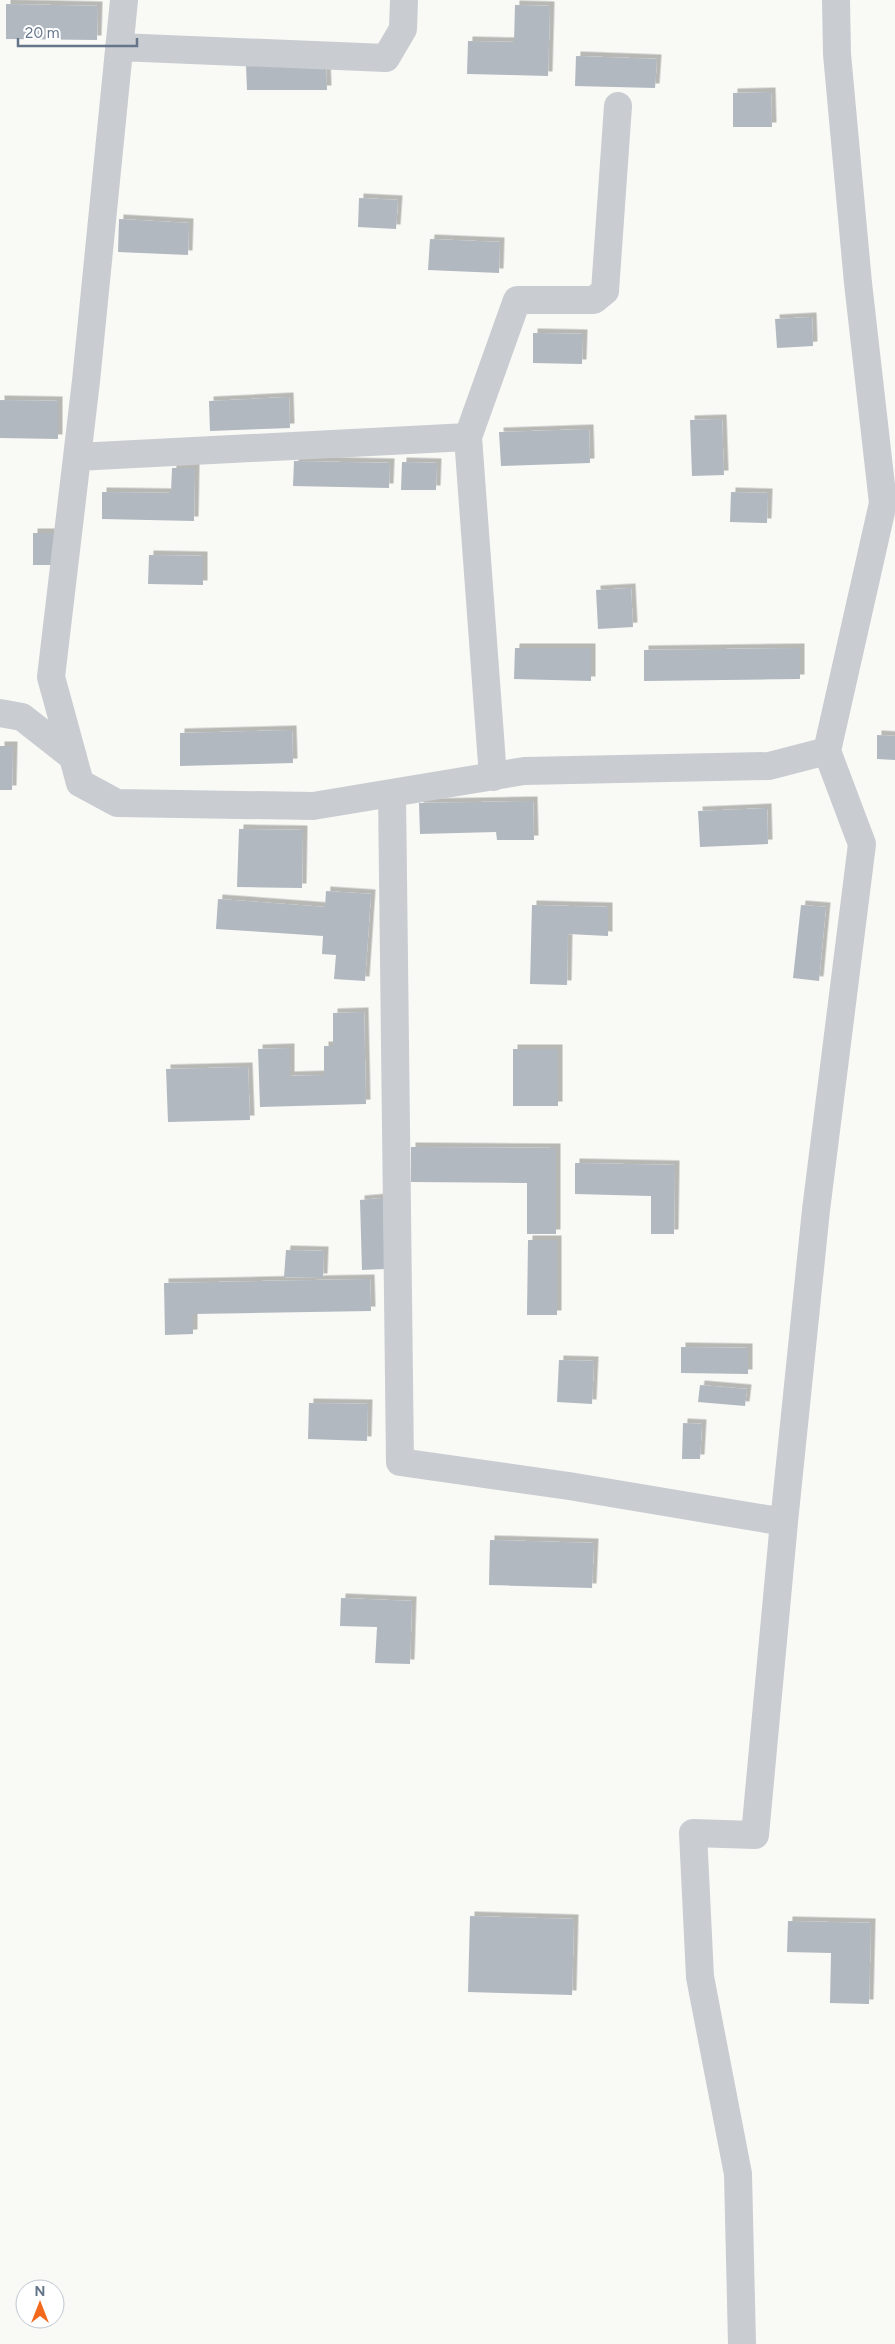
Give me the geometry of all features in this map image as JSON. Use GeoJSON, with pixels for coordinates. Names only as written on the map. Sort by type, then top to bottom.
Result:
{"type":"FeatureCollection","features":[{"type":"Feature","properties":{"kind":"street"},"geometry":{"type":"LineString","coordinates":[[124,0],[77,457],[51,677],[80,783],[117,803],[314,806],[524,772],[769,766],[828,751]]}},
{"type":"Feature","properties":{"kind":"street"},"geometry":{"type":"LineString","coordinates":[[119,47],[386,58],[403,30],[404,0]]}},
{"type":"Feature","properties":{"kind":"street"},"geometry":{"type":"LineString","coordinates":[[742,2344],[738,2174],[700,1977],[692,1832],[755,1834],[816,1210],[862,844],[828,751],[883,503],[856,263],[837,54],[836,0]]}},
{"type":"Feature","properties":{"kind":"street"},"geometry":{"type":"LineString","coordinates":[[492,777],[468,437],[517,300],[594,300],[605,291],[618,106]]}},
{"type":"Feature","properties":{"kind":"street"},"geometry":{"type":"LineString","coordinates":[[77,457],[468,437]]}},
{"type":"Feature","properties":{"kind":"street"},"geometry":{"type":"LineString","coordinates":[[0,713],[22,717],[73,757]]}},
{"type":"Feature","properties":{"kind":"street"},"geometry":{"type":"LineString","coordinates":[[392,793],[400,1462],[569,1486],[784,1522]]}},
{"type":"Feature","properties":{"kind":"building"},"geometry":{"type":"Polygon","coordinates":[[[6,4],[98,6],[97,40],[6,39],[6,4]]]}},
{"type":"Feature","properties":{"kind":"building"},"geometry":{"type":"Polygon","coordinates":[[[515,5],[550,6],[548,76],[467,74],[468,41],[514,42],[515,5]]]}},
{"type":"Feature","properties":{"kind":"building"},"geometry":{"type":"Polygon","coordinates":[[[576,56],[657,59],[655,88],[575,86],[576,56]]]}},
{"type":"Feature","properties":{"kind":"building"},"geometry":{"type":"Polygon","coordinates":[[[246,65],[326,65],[327,90],[247,90],[246,65]]]}},
{"type":"Feature","properties":{"kind":"building"},"geometry":{"type":"Polygon","coordinates":[[[771,92],[772,127],[733,127],[733,93],[771,92]]]}},
{"type":"Feature","properties":{"kind":"building"},"geometry":{"type":"Polygon","coordinates":[[[359,198],[398,200],[396,229],[358,227],[359,198]]]}},
{"type":"Feature","properties":{"kind":"building"},"geometry":{"type":"Polygon","coordinates":[[[119,219],[189,223],[188,255],[118,252],[119,219]]]}},
{"type":"Feature","properties":{"kind":"building"},"geometry":{"type":"Polygon","coordinates":[[[430,239],[500,242],[499,273],[428,270],[430,239]]]}},
{"type":"Feature","properties":{"kind":"building"},"geometry":{"type":"Polygon","coordinates":[[[812,317],[813,346],[777,348],[775,319],[812,317]]]}},
{"type":"Feature","properties":{"kind":"building"},"geometry":{"type":"Polygon","coordinates":[[[533,333],[583,334],[582,364],[533,363],[533,333]]]}},
{"type":"Feature","properties":{"kind":"building"},"geometry":{"type":"Polygon","coordinates":[[[289,397],[290,428],[210,431],[209,401],[289,397]]]}},
{"type":"Feature","properties":{"kind":"building"},"geometry":{"type":"Polygon","coordinates":[[[0,400],[58,401],[58,439],[0,438],[0,400]]]}},
{"type":"Feature","properties":{"kind":"building"},"geometry":{"type":"Polygon","coordinates":[[[722,419],[724,475],[692,476],[690,420],[722,419]]]}},
{"type":"Feature","properties":{"kind":"building"},"geometry":{"type":"Polygon","coordinates":[[[589,429],[590,463],[501,466],[499,432],[589,429]]]}},
{"type":"Feature","properties":{"kind":"building"},"geometry":{"type":"Polygon","coordinates":[[[294,461],[390,463],[389,488],[293,486],[294,461]]]}},
{"type":"Feature","properties":{"kind":"building"},"geometry":{"type":"Polygon","coordinates":[[[402,462],[437,463],[436,490],[401,490],[402,462]]]}},
{"type":"Feature","properties":{"kind":"building"},"geometry":{"type":"Polygon","coordinates":[[[172,468],[195,468],[194,521],[102,519],[102,492],[171,493],[172,468]]]}},
{"type":"Feature","properties":{"kind":"building"},"geometry":{"type":"Polygon","coordinates":[[[731,492],[768,493],[767,523],[730,522],[731,492]]]}},
{"type":"Feature","properties":{"kind":"building"},"geometry":{"type":"Polygon","coordinates":[[[33,533],[58,533],[58,565],[33,565],[33,533]]]}},
{"type":"Feature","properties":{"kind":"building"},"geometry":{"type":"Polygon","coordinates":[[[149,555],[203,556],[203,585],[148,584],[149,555]]]}},
{"type":"Feature","properties":{"kind":"building"},"geometry":{"type":"Polygon","coordinates":[[[631,588],[633,627],[598,629],[596,590],[631,588]]]}},
{"type":"Feature","properties":{"kind":"building"},"geometry":{"type":"Polygon","coordinates":[[[515,648],[591,648],[591,681],[514,679],[515,648]]]}},
{"type":"Feature","properties":{"kind":"building"},"geometry":{"type":"Polygon","coordinates":[[[800,648],[800,679],[644,681],[644,650],[800,648]]]}},
{"type":"Feature","properties":{"kind":"building"},"geometry":{"type":"Polygon","coordinates":[[[292,730],[293,763],[180,766],[180,733],[292,730]]]}},
{"type":"Feature","properties":{"kind":"building"},"geometry":{"type":"Polygon","coordinates":[[[877,735],[895,736],[895,760],[877,759],[877,735]]]}},
{"type":"Feature","properties":{"kind":"building"},"geometry":{"type":"Polygon","coordinates":[[[0,746],[13,746],[12,790],[0,790],[0,746]]]}},
{"type":"Feature","properties":{"kind":"building"},"geometry":{"type":"Polygon","coordinates":[[[533,801],[534,840],[497,840],[496,832],[420,834],[419,803],[533,801]]]}},
{"type":"Feature","properties":{"kind":"building"},"geometry":{"type":"Polygon","coordinates":[[[767,808],[768,844],[700,847],[698,811],[767,808]]]}},
{"type":"Feature","properties":{"kind":"building"},"geometry":{"type":"Polygon","coordinates":[[[239,829],[303,830],[302,888],[237,887],[239,829]]]}},
{"type":"Feature","properties":{"kind":"building"},"geometry":{"type":"Polygon","coordinates":[[[326,891],[371,894],[365,981],[334,979],[336,955],[322,954],[323,936],[216,929],[218,899],[325,907],[326,891]]]}},
{"type":"Feature","properties":{"kind":"building"},"geometry":{"type":"Polygon","coordinates":[[[532,905],[608,907],[608,936],[568,934],[567,985],[530,984],[532,905]]]}},
{"type":"Feature","properties":{"kind":"building"},"geometry":{"type":"Polygon","coordinates":[[[801,905],[826,907],[819,981],[793,978],[801,905]]]}},
{"type":"Feature","properties":{"kind":"building"},"geometry":{"type":"Polygon","coordinates":[[[364,1012],[366,1104],[260,1107],[258,1049],[290,1048],[290,1076],[324,1075],[324,1046],[333,1046],[333,1013],[364,1012]]]}},
{"type":"Feature","properties":{"kind":"building"},"geometry":{"type":"Polygon","coordinates":[[[513,1049],[558,1049],[558,1106],[513,1106],[513,1049]]]}},
{"type":"Feature","properties":{"kind":"building"},"geometry":{"type":"Polygon","coordinates":[[[248,1067],[250,1120],[168,1122],[166,1069],[248,1067]]]}},
{"type":"Feature","properties":{"kind":"building"},"geometry":{"type":"Polygon","coordinates":[[[411,1147],[556,1148],[556,1234],[527,1234],[527,1183],[411,1182],[411,1147]]]}},
{"type":"Feature","properties":{"kind":"building"},"geometry":{"type":"Polygon","coordinates":[[[575,1163],[675,1165],[674,1234],[651,1234],[651,1196],[575,1194],[575,1163]]]}},
{"type":"Feature","properties":{"kind":"building"},"geometry":{"type":"Polygon","coordinates":[[[383,1198],[385,1269],[362,1270],[360,1200],[383,1198]]]}},
{"type":"Feature","properties":{"kind":"building"},"geometry":{"type":"Polygon","coordinates":[[[528,1240],[557,1240],[557,1315],[527,1315],[528,1240]]]}},
{"type":"Feature","properties":{"kind":"building"},"geometry":{"type":"Polygon","coordinates":[[[286,1250],[324,1251],[323,1278],[284,1277],[286,1250]]]}},
{"type":"Feature","properties":{"kind":"building"},"geometry":{"type":"Polygon","coordinates":[[[370,1279],[371,1311],[193,1314],[193,1334],[165,1335],[164,1283],[370,1279]]]}},
{"type":"Feature","properties":{"kind":"building"},"geometry":{"type":"Polygon","coordinates":[[[681,1347],[748,1348],[748,1374],[681,1373],[681,1347]]]}},
{"type":"Feature","properties":{"kind":"building"},"geometry":{"type":"Polygon","coordinates":[[[559,1360],[594,1361],[592,1404],[557,1402],[559,1360]]]}},
{"type":"Feature","properties":{"kind":"building"},"geometry":{"type":"Polygon","coordinates":[[[700,1385],[747,1389],[745,1406],[698,1402],[700,1385]]]}},
{"type":"Feature","properties":{"kind":"building"},"geometry":{"type":"Polygon","coordinates":[[[309,1403],[368,1404],[367,1441],[308,1439],[309,1403]]]}},
{"type":"Feature","properties":{"kind":"building"},"geometry":{"type":"Polygon","coordinates":[[[683,1423],[702,1424],[700,1459],[682,1459],[683,1423]]]}},
{"type":"Feature","properties":{"kind":"building"},"geometry":{"type":"Polygon","coordinates":[[[490,1540],[594,1543],[592,1588],[489,1585],[490,1540]]]}},
{"type":"Feature","properties":{"kind":"building"},"geometry":{"type":"Polygon","coordinates":[[[341,1598],[412,1601],[410,1664],[375,1663],[377,1627],[340,1626],[341,1598]]]}},
{"type":"Feature","properties":{"kind":"building"},"geometry":{"type":"Polygon","coordinates":[[[470,1916],[574,1919],[572,1995],[468,1992],[470,1916]]]}},
{"type":"Feature","properties":{"kind":"building"},"geometry":{"type":"Polygon","coordinates":[[[788,1921],[871,1923],[869,2004],[830,2003],[831,1953],[787,1952],[788,1921]]]}}]}
